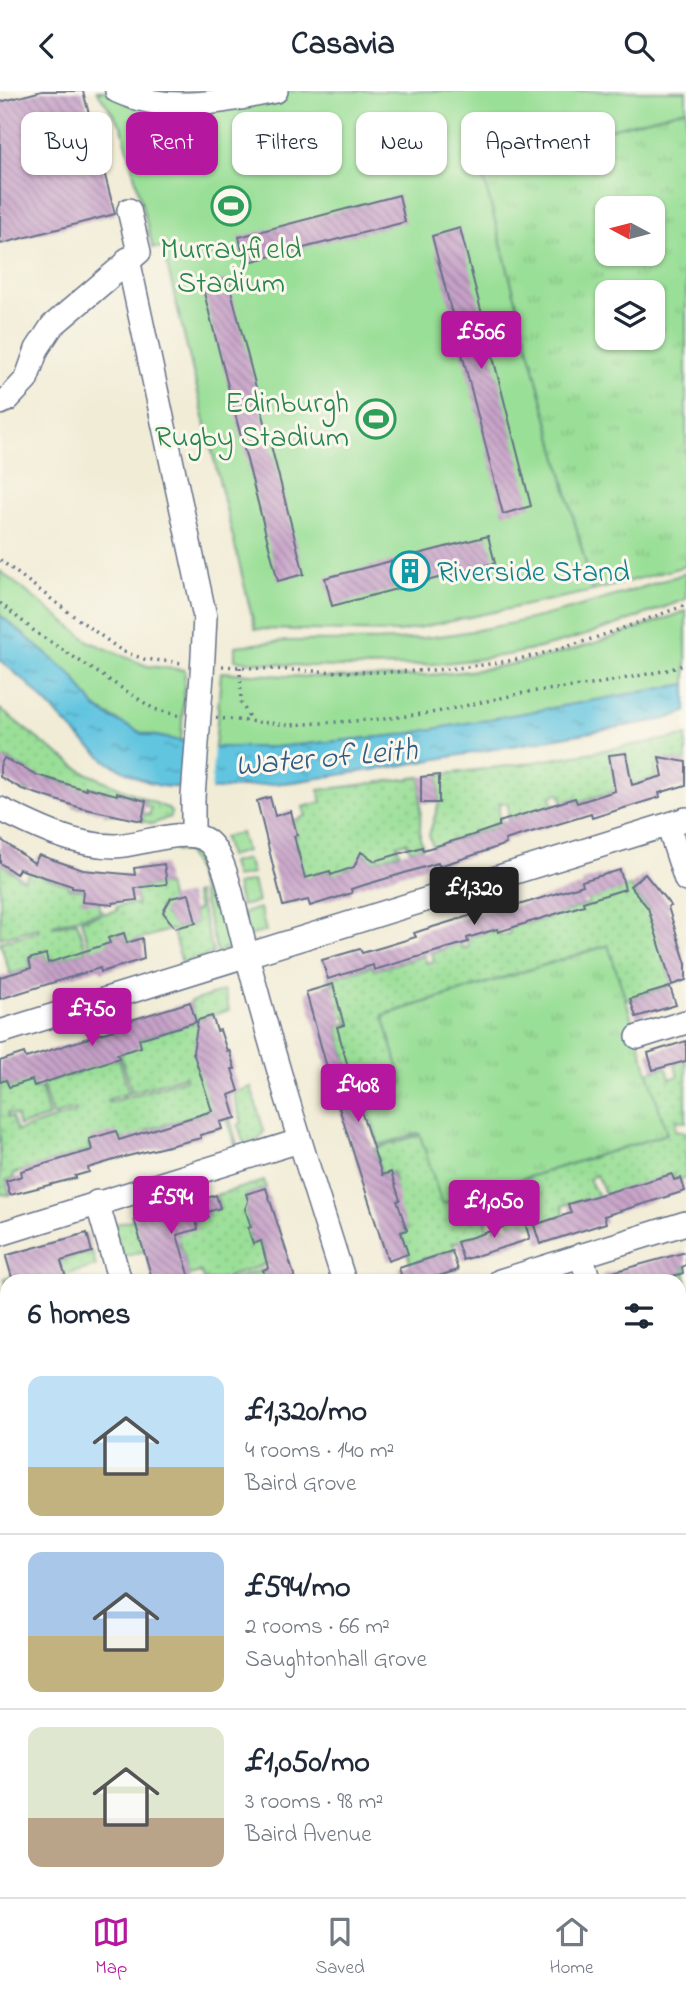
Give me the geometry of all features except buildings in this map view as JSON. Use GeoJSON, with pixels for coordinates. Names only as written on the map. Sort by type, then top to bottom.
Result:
{"type":"FeatureCollection","features":[{"type":"Feature","properties":{"kind":"street"},"geometry":{"type":"LineString","coordinates":[[117,91],[135,99],[187,105],[218,103],[275,91]]}},
{"type":"Feature","properties":{"kind":"street"},"geometry":{"type":"LineString","coordinates":[[0,403],[7,400],[26,380],[37,349],[52,325],[139,252],[129,210]]}},
{"type":"Feature","properties":{"kind":"street"},"geometry":{"type":"LineString","coordinates":[[128,259],[205,617],[193,835]]}},
{"type":"Feature","properties":{"kind":"street"},"geometry":{"type":"LineString","coordinates":[[0,809],[65,838],[90,844],[132,845],[193,835],[205,839],[217,851],[299,1141],[342,1274]]}},
{"type":"Feature","properties":{"kind":"street"},"geometry":{"type":"LineString","coordinates":[[0,1032],[677,822],[686,880]]}},
{"type":"Feature","properties":{"kind":"street"},"geometry":{"type":"LineString","coordinates":[[638,1037],[686,1022]]}},
{"type":"Feature","properties":{"kind":"street"},"geometry":{"type":"LineString","coordinates":[[0,1234],[299,1141]]}},
{"type":"Feature","properties":{"kind":"street"},"geometry":{"type":"LineString","coordinates":[[97,1202],[118,1274]]}},
{"type":"Feature","properties":{"kind":"street"},"geometry":{"type":"LineString","coordinates":[[522,1274],[686,1223]]}},
{"type":"Feature","properties":{"kind":"street"},"geometry":{"type":"LineString","coordinates":[[581,1255],[587,1274]]}},
{"type":"Feature","properties":{"kind":"path"},"geometry":{"type":"LineString","coordinates":[[0,559],[24,580],[122,651],[145,659],[202,670],[240,667],[351,674],[402,673],[509,661],[583,642],[686,605]]}},
{"type":"Feature","properties":{"kind":"path"},"geometry":{"type":"LineString","coordinates":[[0,603],[38,634],[154,709],[183,716]]}},
{"type":"Feature","properties":{"kind":"path"},"geometry":{"type":"LineString","coordinates":[[206,717],[309,725],[383,719],[437,712],[528,692],[591,685],[686,664]]}},
{"type":"Feature","properties":{"kind":"path"},"geometry":{"type":"LineString","coordinates":[[240,667],[241,702],[252,722]]}},
{"type":"Feature","properties":{"kind":"green space","name":"Edinburgh Rugby Stadium"},"geometry":{"type":"Polygon","coordinates":[[[97,91],[686,91],[686,109],[615,128],[615,112],[461,112],[461,175],[483,175],[593,591],[399,632],[255,629],[163,248],[153,248],[134,175],[218,175],[218,112],[126,112],[126,143],[122,127],[97,91]]]}},
{"type":"Feature","properties":{"kind":"green space"},"geometry":{"type":"Polygon","coordinates":[[[686,109],[686,566],[593,591],[483,175],[615,175],[615,128],[686,109]]]}},
{"type":"Feature","properties":{"kind":"green space"},"geometry":{"type":"Polygon","coordinates":[[[0,571],[90,642],[147,666],[185,670],[181,741],[137,732],[95,707],[71,674],[0,615],[0,571]]]}},
{"type":"Feature","properties":{"kind":"green space"},"geometry":{"type":"Polygon","coordinates":[[[686,573],[686,599],[578,637],[512,654],[443,663],[374,667],[304,666],[235,660],[235,646],[288,641],[414,639],[497,626],[592,603],[686,573]]]}},
{"type":"Feature","properties":{"kind":"green space"},"geometry":{"type":"Polygon","coordinates":[[[686,611],[686,684],[400,735],[275,747],[215,747],[221,672],[370,678],[444,674],[518,663],[561,653],[686,611]]]}},
{"type":"Feature","properties":{"kind":"green space"},"geometry":{"type":"Polygon","coordinates":[[[0,709],[84,772],[167,808],[171,812],[170,817],[153,824],[142,821],[143,814],[149,815],[151,808],[145,806],[146,801],[118,793],[112,815],[105,814],[110,793],[87,787],[81,808],[74,806],[78,791],[72,785],[48,778],[30,793],[22,789],[31,772],[5,758],[0,766],[0,709]]]}},
{"type":"Feature","properties":{"kind":"green space"},"geometry":{"type":"Polygon","coordinates":[[[686,736],[686,765],[679,767],[677,760],[663,759],[661,765],[655,767],[658,777],[631,785],[626,753],[610,755],[617,790],[578,802],[576,798],[563,802],[557,793],[551,797],[553,805],[508,819],[508,803],[499,803],[502,825],[433,847],[429,835],[439,803],[439,775],[529,763],[686,736]]]}},
{"type":"Feature","properties":{"kind":"green space"},"geometry":{"type":"Polygon","coordinates":[[[421,777],[420,838],[423,847],[410,851],[407,842],[397,845],[400,853],[369,863],[367,855],[362,854],[361,865],[345,870],[346,874],[332,878],[330,871],[316,875],[300,891],[299,853],[296,842],[289,844],[287,838],[297,835],[292,821],[306,816],[303,807],[322,802],[319,790],[421,777]]]}},
{"type":"Feature","properties":{"kind":"green space"},"geometry":{"type":"Polygon","coordinates":[[[241,833],[246,851],[229,856],[224,837],[241,833]]]}},
{"type":"Feature","properties":{"kind":"green space"},"geometry":{"type":"Polygon","coordinates":[[[175,845],[198,851],[214,869],[233,942],[230,950],[217,952],[194,864],[186,852],[175,850],[175,845]]]}},
{"type":"Feature","properties":{"kind":"green space"},"geometry":{"type":"Polygon","coordinates":[[[247,859],[252,874],[235,877],[231,863],[247,859]]]}},
{"type":"Feature","properties":{"kind":"green space"},"geometry":{"type":"Polygon","coordinates":[[[0,863],[24,880],[32,868],[40,876],[69,885],[68,888],[101,891],[99,910],[104,911],[53,925],[54,927],[77,921],[86,951],[48,963],[45,955],[29,959],[31,968],[10,974],[0,942],[39,931],[37,928],[0,938],[0,863]]]}},
{"type":"Feature","properties":{"kind":"green space"},"geometry":{"type":"Polygon","coordinates":[[[253,881],[258,902],[241,906],[236,885],[253,881]]]}},
{"type":"Feature","properties":{"kind":"green space"},"geometry":{"type":"Polygon","coordinates":[[[167,884],[172,907],[164,910],[164,914],[177,928],[196,923],[193,911],[198,910],[194,894],[197,893],[213,953],[182,963],[172,929],[127,943],[124,933],[109,938],[111,947],[91,954],[81,920],[132,903],[137,906],[135,888],[167,884]]]}},
{"type":"Feature","properties":{"kind":"green space"},"geometry":{"type":"Polygon","coordinates":[[[630,886],[651,912],[672,985],[626,1000],[608,945],[383,1015],[399,1070],[353,1083],[337,1027],[348,1023],[346,1016],[335,1019],[325,986],[335,983],[328,979],[372,966],[374,970],[424,956],[427,963],[434,961],[432,953],[445,949],[444,944],[459,940],[462,948],[469,947],[467,938],[497,929],[500,936],[510,933],[509,925],[528,924],[548,918],[588,904],[588,900],[630,886]]]}},
{"type":"Feature","properties":{"kind":"green space"},"geometry":{"type":"Polygon","coordinates":[[[260,908],[266,931],[249,936],[243,913],[260,908]]]}},
{"type":"Feature","properties":{"kind":"green space"},"geometry":{"type":"Polygon","coordinates":[[[609,945],[667,1134],[441,1204],[419,1133],[379,1145],[364,1096],[403,1083],[382,1016],[609,945]]]}},
{"type":"Feature","properties":{"kind":"green space"},"geometry":{"type":"Polygon","coordinates":[[[224,991],[229,1010],[201,1019],[238,1147],[222,1108],[147,1130],[152,1147],[120,1141],[97,1143],[89,1145],[90,1150],[13,1174],[18,1192],[12,1179],[6,1181],[10,1195],[0,1194],[0,1082],[6,1080],[9,1087],[32,1079],[35,1089],[41,1088],[49,1117],[19,1126],[16,1115],[8,1113],[17,1131],[76,1112],[75,1109],[52,1116],[39,1074],[48,1081],[65,1076],[63,1067],[66,1066],[69,1076],[119,1058],[129,1093],[107,1100],[108,1103],[186,1079],[185,1076],[132,1092],[120,1053],[139,1039],[196,1022],[190,1002],[224,991]]]}},
{"type":"Feature","properties":{"kind":"green space"},"geometry":{"type":"Polygon","coordinates":[[[686,1061],[686,1122],[676,1120],[675,1130],[686,1132],[686,1178],[675,1180],[673,1174],[606,1195],[596,1175],[589,1179],[602,1204],[583,1199],[562,1206],[565,1215],[528,1227],[525,1220],[511,1224],[508,1217],[501,1219],[503,1227],[494,1229],[505,1190],[498,1187],[486,1224],[488,1232],[453,1243],[455,1250],[418,1261],[413,1272],[401,1232],[407,1230],[385,1185],[395,1181],[392,1172],[382,1175],[374,1149],[420,1135],[442,1204],[667,1134],[648,1072],[666,1067],[670,1079],[678,1076],[675,1064],[686,1061]]]}},
{"type":"Feature","properties":{"kind":"green space"},"geometry":{"type":"Polygon","coordinates":[[[251,1087],[264,1131],[259,1140],[244,1144],[238,1125],[242,1123],[233,1093],[251,1087]]]}},
{"type":"Feature","properties":{"kind":"green space"},"geometry":{"type":"Polygon","coordinates":[[[264,1181],[266,1188],[246,1195],[251,1209],[246,1211],[251,1227],[248,1228],[249,1237],[251,1244],[261,1241],[265,1258],[276,1261],[236,1274],[189,1274],[179,1241],[123,1257],[113,1225],[134,1219],[196,1221],[209,1216],[204,1199],[210,1197],[215,1210],[220,1208],[216,1195],[264,1181]]]}},
{"type":"Feature","properties":{"kind":"green space"},"geometry":{"type":"Polygon","coordinates":[[[92,1252],[96,1266],[68,1274],[18,1274],[92,1252]]]}},
{"type":"Feature","properties":{"kind":"water","name":"Water of Leith"},"geometry":{"type":"Polygon","coordinates":[[[0,615],[71,674],[95,707],[111,718],[144,734],[215,747],[275,747],[400,735],[686,684],[686,712],[666,719],[293,782],[212,790],[160,786],[109,763],[0,660],[0,615]]]}},
{"type":"Feature","properties":{"kind":"pier"},"geometry":{"type":"Polygon","coordinates":[[[188,739],[214,743],[211,793],[185,792],[188,739]]]}},
{"type":"Feature","properties":{"kind":"place","name":"Murrayfield Stadium"},"geometry":{"type":"Point","coordinates":[231,206]}},
{"type":"Feature","properties":{"kind":"place","name":"Edinburgh Rugby Stadium"},"geometry":{"type":"Point","coordinates":[376,419]}},
{"type":"Feature","properties":{"kind":"place","name":"Riverside Stand"},"geometry":{"type":"Point","coordinates":[410,571]}}]}
